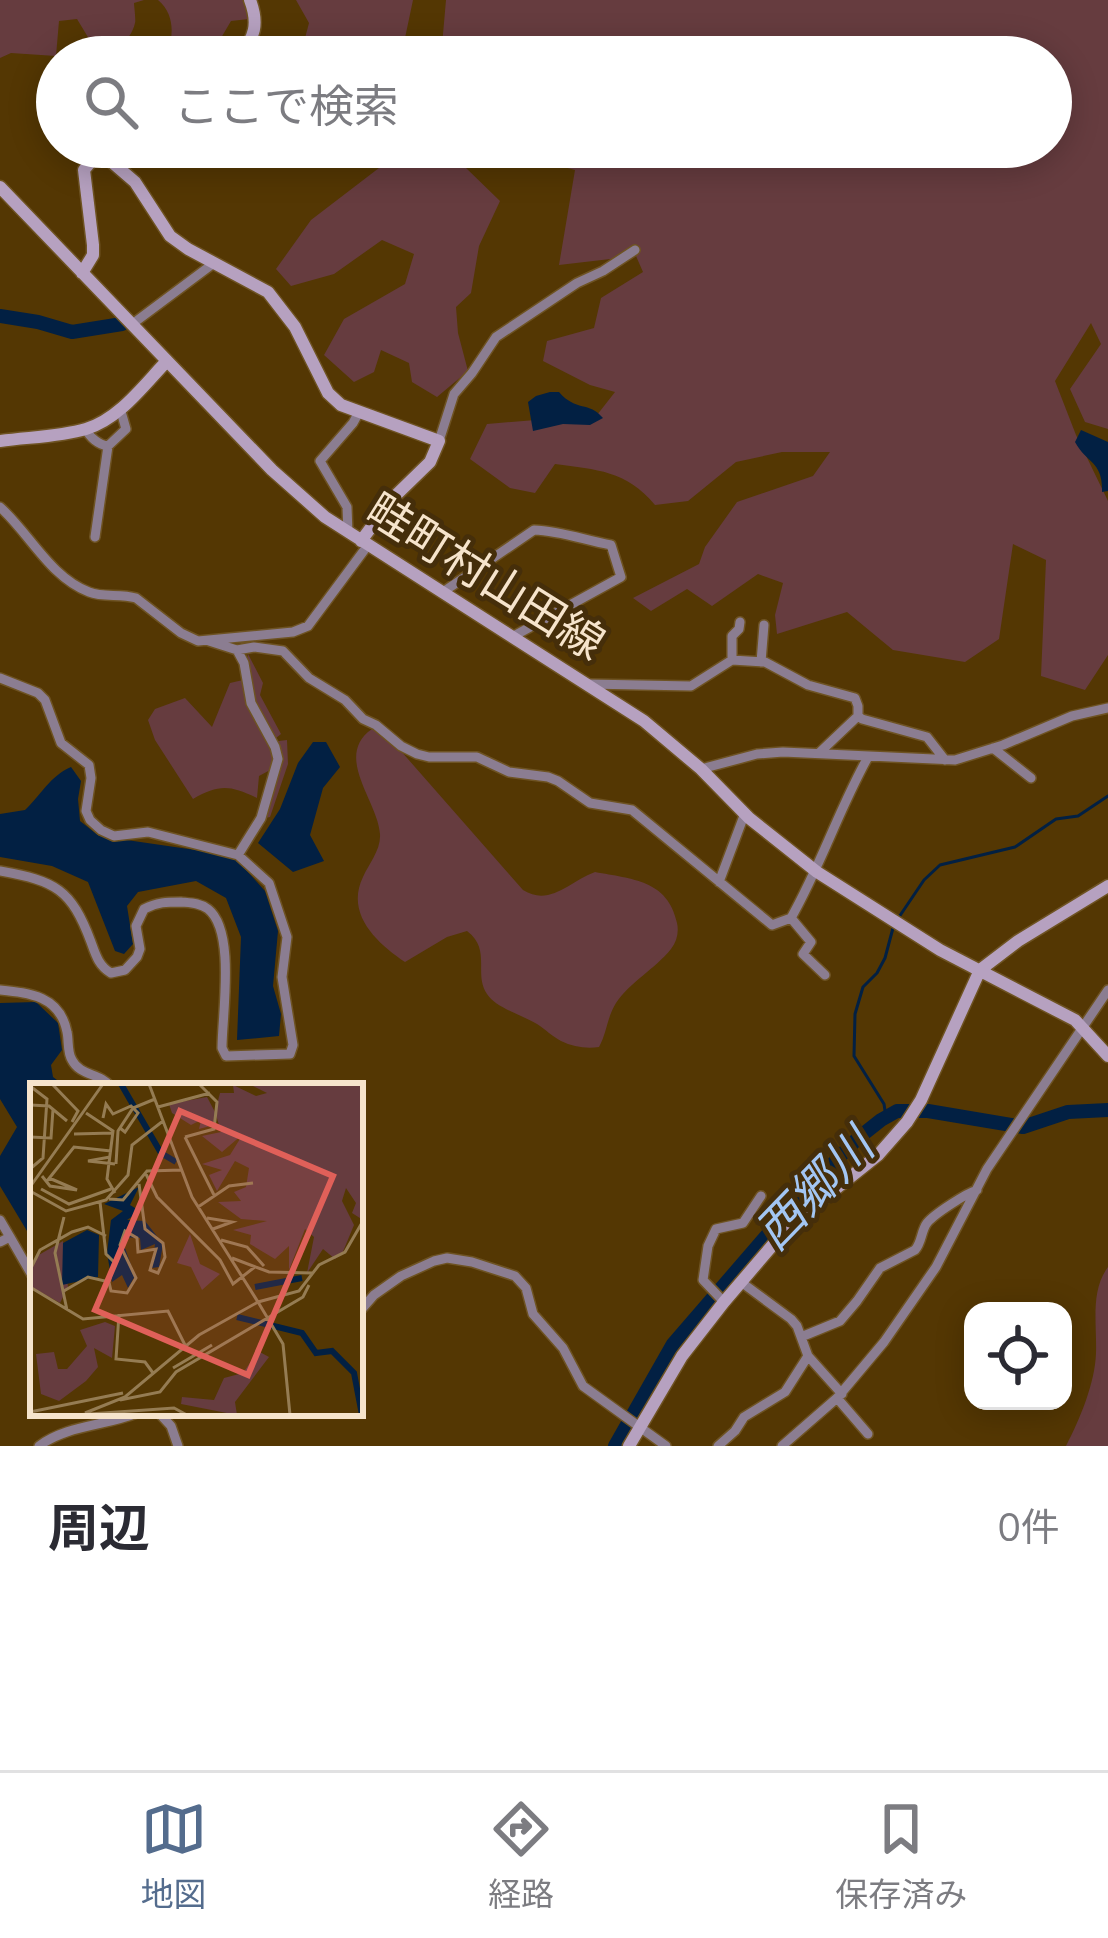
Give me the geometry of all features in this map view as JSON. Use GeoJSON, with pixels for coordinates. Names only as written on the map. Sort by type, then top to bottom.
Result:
{"type":"FeatureCollection","features":[{"type":"Feature","properties":{"kind":"main road"},"geometry":{"type":"LineString","coordinates":[[250,0],[257,21],[253,36]]}},
{"type":"Feature","properties":{"kind":"main road"},"geometry":{"type":"LineString","coordinates":[[82,273],[93,255],[86,168]]}},
{"type":"Feature","properties":{"kind":"main road"},"geometry":{"type":"LineString","coordinates":[[121,168],[170,236],[268,292],[295,327],[328,393],[341,405],[439,441],[430,462],[393,498],[364,543]]}},
{"type":"Feature","properties":{"kind":"main road","name":"畦町村山田線"},"geometry":{"type":"LineString","coordinates":[[0,187],[272,470],[325,517],[644,721],[817,872],[940,950],[1083,1027]]}},
{"type":"Feature","properties":{"kind":"main road"},"geometry":{"type":"LineString","coordinates":[[0,441],[86,429],[120,408],[166,362]]}},
{"type":"Feature","properties":{"kind":"main road"},"geometry":{"type":"LineString","coordinates":[[629,1446],[632,1421],[724,1302],[801,1215],[878,1155],[907,1122],[980,970],[1108,886]]}},
{"type":"Feature","properties":{"kind":"main road"},"geometry":{"type":"LineString","coordinates":[[1083,1027],[1108,1056]]}},
{"type":"Feature","properties":{"kind":"street"},"geometry":{"type":"LineString","coordinates":[[439,441],[454,394],[496,337],[635,250]]}},
{"type":"Feature","properties":{"kind":"street"},"geometry":{"type":"LineString","coordinates":[[131,325],[214,263]]}},
{"type":"Feature","properties":{"kind":"street"},"geometry":{"type":"LineString","coordinates":[[95,537],[108,446],[126,429],[120,408]]}},
{"type":"Feature","properties":{"kind":"street"},"geometry":{"type":"LineString","coordinates":[[348,532],[347,507],[320,460],[359,412]]}},
{"type":"Feature","properties":{"kind":"street"},"geometry":{"type":"LineString","coordinates":[[86,429],[108,446]]}},
{"type":"Feature","properties":{"kind":"street"},"geometry":{"type":"LineString","coordinates":[[0,507],[47,561],[84,590],[136,598],[189,639],[293,632],[308,626],[364,543]]}},
{"type":"Feature","properties":{"kind":"street"},"geometry":{"type":"LineString","coordinates":[[443,592],[534,530],[574,534],[610,545],[621,577],[512,637]]}},
{"type":"Feature","properties":{"kind":"street"},"geometry":{"type":"LineString","coordinates":[[732,660],[732,636],[740,622]]}},
{"type":"Feature","properties":{"kind":"street"},"geometry":{"type":"LineString","coordinates":[[761,662],[764,626]]}},
{"type":"Feature","properties":{"kind":"street"},"geometry":{"type":"LineString","coordinates":[[209,640],[237,650],[283,651],[309,678],[417,754],[477,757],[508,772],[548,777],[590,803],[632,810],[772,925],[791,918],[817,872],[868,757]]}},
{"type":"Feature","properties":{"kind":"street"},"geometry":{"type":"LineString","coordinates":[[237,650],[255,713],[278,759],[261,818],[238,855]]}},
{"type":"Feature","properties":{"kind":"street"},"geometry":{"type":"LineString","coordinates":[[589,683],[692,686],[732,660],[778,667],[808,685],[855,698],[859,706],[858,716],[818,754]]}},
{"type":"Feature","properties":{"kind":"street"},"geometry":{"type":"LineString","coordinates":[[0,678],[38,693],[61,743],[89,765],[86,812],[101,830],[114,836],[148,832],[238,855],[268,883],[287,937],[282,976],[290,1054],[226,1056],[222,1048],[225,965],[221,930],[211,911],[176,902],[144,909],[136,920],[137,957],[125,970],[111,973],[101,967],[80,913],[64,892],[0,871]]}},
{"type":"Feature","properties":{"kind":"street"},"geometry":{"type":"LineString","coordinates":[[701,769],[757,754],[964,758],[1072,716],[1108,709]]}},
{"type":"Feature","properties":{"kind":"street"},"geometry":{"type":"LineString","coordinates":[[858,716],[927,737],[945,760]]}},
{"type":"Feature","properties":{"kind":"street"},"geometry":{"type":"LineString","coordinates":[[993,748],[1031,778]]}},
{"type":"Feature","properties":{"kind":"street"},"geometry":{"type":"LineString","coordinates":[[718,882],[745,813]]}},
{"type":"Feature","properties":{"kind":"street"},"geometry":{"type":"LineString","coordinates":[[791,918],[811,942],[803,954],[825,975]]}},
{"type":"Feature","properties":{"kind":"street"},"geometry":{"type":"LineString","coordinates":[[0,990],[36,994],[54,1005],[66,1025],[73,1063],[108,1083]]}},
{"type":"Feature","properties":{"kind":"street"},"geometry":{"type":"LineString","coordinates":[[782,1446],[839,1396],[884,1342],[936,1267],[987,1169],[1108,990]]}},
{"type":"Feature","properties":{"kind":"street"},"geometry":{"type":"LineString","coordinates":[[801,1337],[840,1321],[880,1268],[920,1246],[928,1221],[961,1195],[977,1190]]}},
{"type":"Feature","properties":{"kind":"street"},"geometry":{"type":"LineString","coordinates":[[724,1302],[703,1280],[710,1236],[716,1229],[743,1223],[761,1196]]}},
{"type":"Feature","properties":{"kind":"street"},"geometry":{"type":"LineString","coordinates":[[0,1220],[5,1239],[30,1272]]}},
{"type":"Feature","properties":{"kind":"street"},"geometry":{"type":"LineString","coordinates":[[363,1308],[401,1276],[447,1258],[515,1276],[526,1288],[533,1314],[562,1348],[583,1386],[666,1446]]}},
{"type":"Feature","properties":{"kind":"street"},"geometry":{"type":"LineString","coordinates":[[742,1282],[797,1326],[808,1356],[868,1434]]}},
{"type":"Feature","properties":{"kind":"street"},"geometry":{"type":"LineString","coordinates":[[718,1446],[757,1406],[785,1392],[808,1356]]}},
{"type":"Feature","properties":{"kind":"street"},"geometry":{"type":"LineString","coordinates":[[39,1446],[72,1430],[128,1416]]}},
{"type":"Feature","properties":{"kind":"street"},"geometry":{"type":"LineString","coordinates":[[162,1416],[178,1446]]}},
{"type":"Feature","properties":{"kind":"shaded area"},"geometry":{"type":"Polygon","coordinates":[[[0,0],[144,0],[134,3],[135,22],[129,36],[87,36],[77,19],[59,21],[58,36],[36,36],[36,55],[11,53],[0,58],[0,0]]]}},
{"type":"Feature","properties":{"kind":"shaded area"},"geometry":{"type":"Polygon","coordinates":[[[158,0],[243,0],[249,19],[231,21],[222,36],[171,36],[168,12],[158,0]]]}},
{"type":"Feature","properties":{"kind":"shaded area"},"geometry":{"type":"Polygon","coordinates":[[[296,0],[413,0],[405,36],[306,36],[309,23],[296,0]]]}},
{"type":"Feature","properties":{"kind":"shaded area"},"geometry":{"type":"Polygon","coordinates":[[[446,0],[1108,0],[1108,429],[1085,422],[1070,389],[1101,344],[1091,323],[1055,381],[1108,501],[1108,655],[1085,690],[1041,676],[1046,560],[1013,544],[999,639],[965,662],[893,650],[847,612],[777,634],[775,615],[783,583],[758,574],[712,606],[687,589],[651,611],[633,598],[699,564],[705,547],[737,502],[813,476],[830,452],[782,452],[736,462],[688,501],[655,505],[622,478],[597,470],[555,464],[535,493],[510,488],[470,459],[487,424],[597,415],[615,392],[543,361],[547,341],[594,328],[601,298],[643,272],[636,256],[559,265],[575,170],[567,168],[1072,168],[1072,36],[443,36],[446,0]]]}},
{"type":"Feature","properties":{"kind":"shaded area"},"geometry":{"type":"Polygon","coordinates":[[[379,168],[466,168],[500,201],[479,246],[471,293],[456,307],[468,371],[437,397],[412,382],[409,363],[381,350],[374,372],[354,382],[324,355],[344,319],[405,284],[414,254],[382,240],[334,274],[291,286],[276,269],[311,220],[379,168]]]}},
{"type":"Feature","properties":{"kind":"shaded area"},"geometry":{"type":"Polygon","coordinates":[[[248,654],[263,683],[260,695],[281,734],[271,742],[287,740],[288,764],[270,817],[260,819],[272,769],[259,776],[257,798],[225,788],[193,799],[155,740],[148,720],[155,709],[185,698],[212,727],[230,683],[243,680],[248,654]]]}},
{"type":"Feature","properties":{"kind":"shaded area"},"geometry":{"type":"Polygon","coordinates":[[[372,729],[381,730],[393,742],[523,890],[551,894],[595,872],[647,884],[666,898],[677,923],[675,943],[616,1003],[599,1047],[566,1043],[491,999],[481,978],[479,946],[467,931],[405,962],[367,926],[358,890],[380,834],[357,752],[372,729]]]}},
{"type":"Feature","properties":{"kind":"shaded area"},"geometry":{"type":"Polygon","coordinates":[[[1108,1267],[1108,1446],[1066,1446],[1093,1376],[1097,1297],[1108,1267]]]}},
{"type":"Feature","properties":{"kind":"water"},"geometry":{"type":"Polygon","coordinates":[[[559,392],[603,418],[590,425],[563,424],[533,431],[528,402],[559,392]]]}},
{"type":"Feature","properties":{"kind":"water"},"geometry":{"type":"Polygon","coordinates":[[[1081,430],[1108,442],[1108,491],[1102,492],[1097,468],[1075,442],[1081,430]]]}},
{"type":"Feature","properties":{"kind":"water"},"geometry":{"type":"Polygon","coordinates":[[[313,742],[326,742],[340,767],[323,788],[310,835],[324,861],[293,872],[258,843],[313,742]]]}},
{"type":"Feature","properties":{"kind":"water"},"geometry":{"type":"Polygon","coordinates":[[[71,767],[81,781],[80,821],[99,836],[216,853],[238,861],[265,891],[278,931],[273,986],[281,1014],[279,1036],[237,1040],[241,937],[226,898],[196,881],[138,892],[127,906],[133,944],[124,954],[115,951],[88,882],[52,866],[0,857],[0,814],[25,810],[71,767]]]}},
{"type":"Feature","properties":{"kind":"water"},"geometry":{"type":"Polygon","coordinates":[[[36,1002],[58,1023],[62,1050],[51,1065],[53,1077],[61,1083],[30,1083],[27,1231],[0,1186],[0,1156],[17,1127],[0,1099],[0,1003],[36,1002]]]}},
{"type":"Feature","properties":{"kind":"waterway"},"geometry":{"type":"LineString","coordinates":[[0,316],[72,332],[122,324]]}},
{"type":"Feature","properties":{"kind":"waterway"},"geometry":{"type":"LineString","coordinates":[[897,920],[940,865],[1015,847],[1056,819],[1078,816],[1108,796]]}},
{"type":"Feature","properties":{"kind":"waterway"},"geometry":{"type":"LineString","coordinates":[[886,1117],[884,1104],[854,1056],[855,1014],[863,987],[885,958],[893,928]]}},
{"type":"Feature","properties":{"kind":"waterway","name":"西郷川"},"geometry":{"type":"LineString","coordinates":[[615,1446],[673,1344],[801,1196],[881,1120],[897,1111],[928,1111],[1023,1127],[1068,1112],[1108,1110]]}}]}
